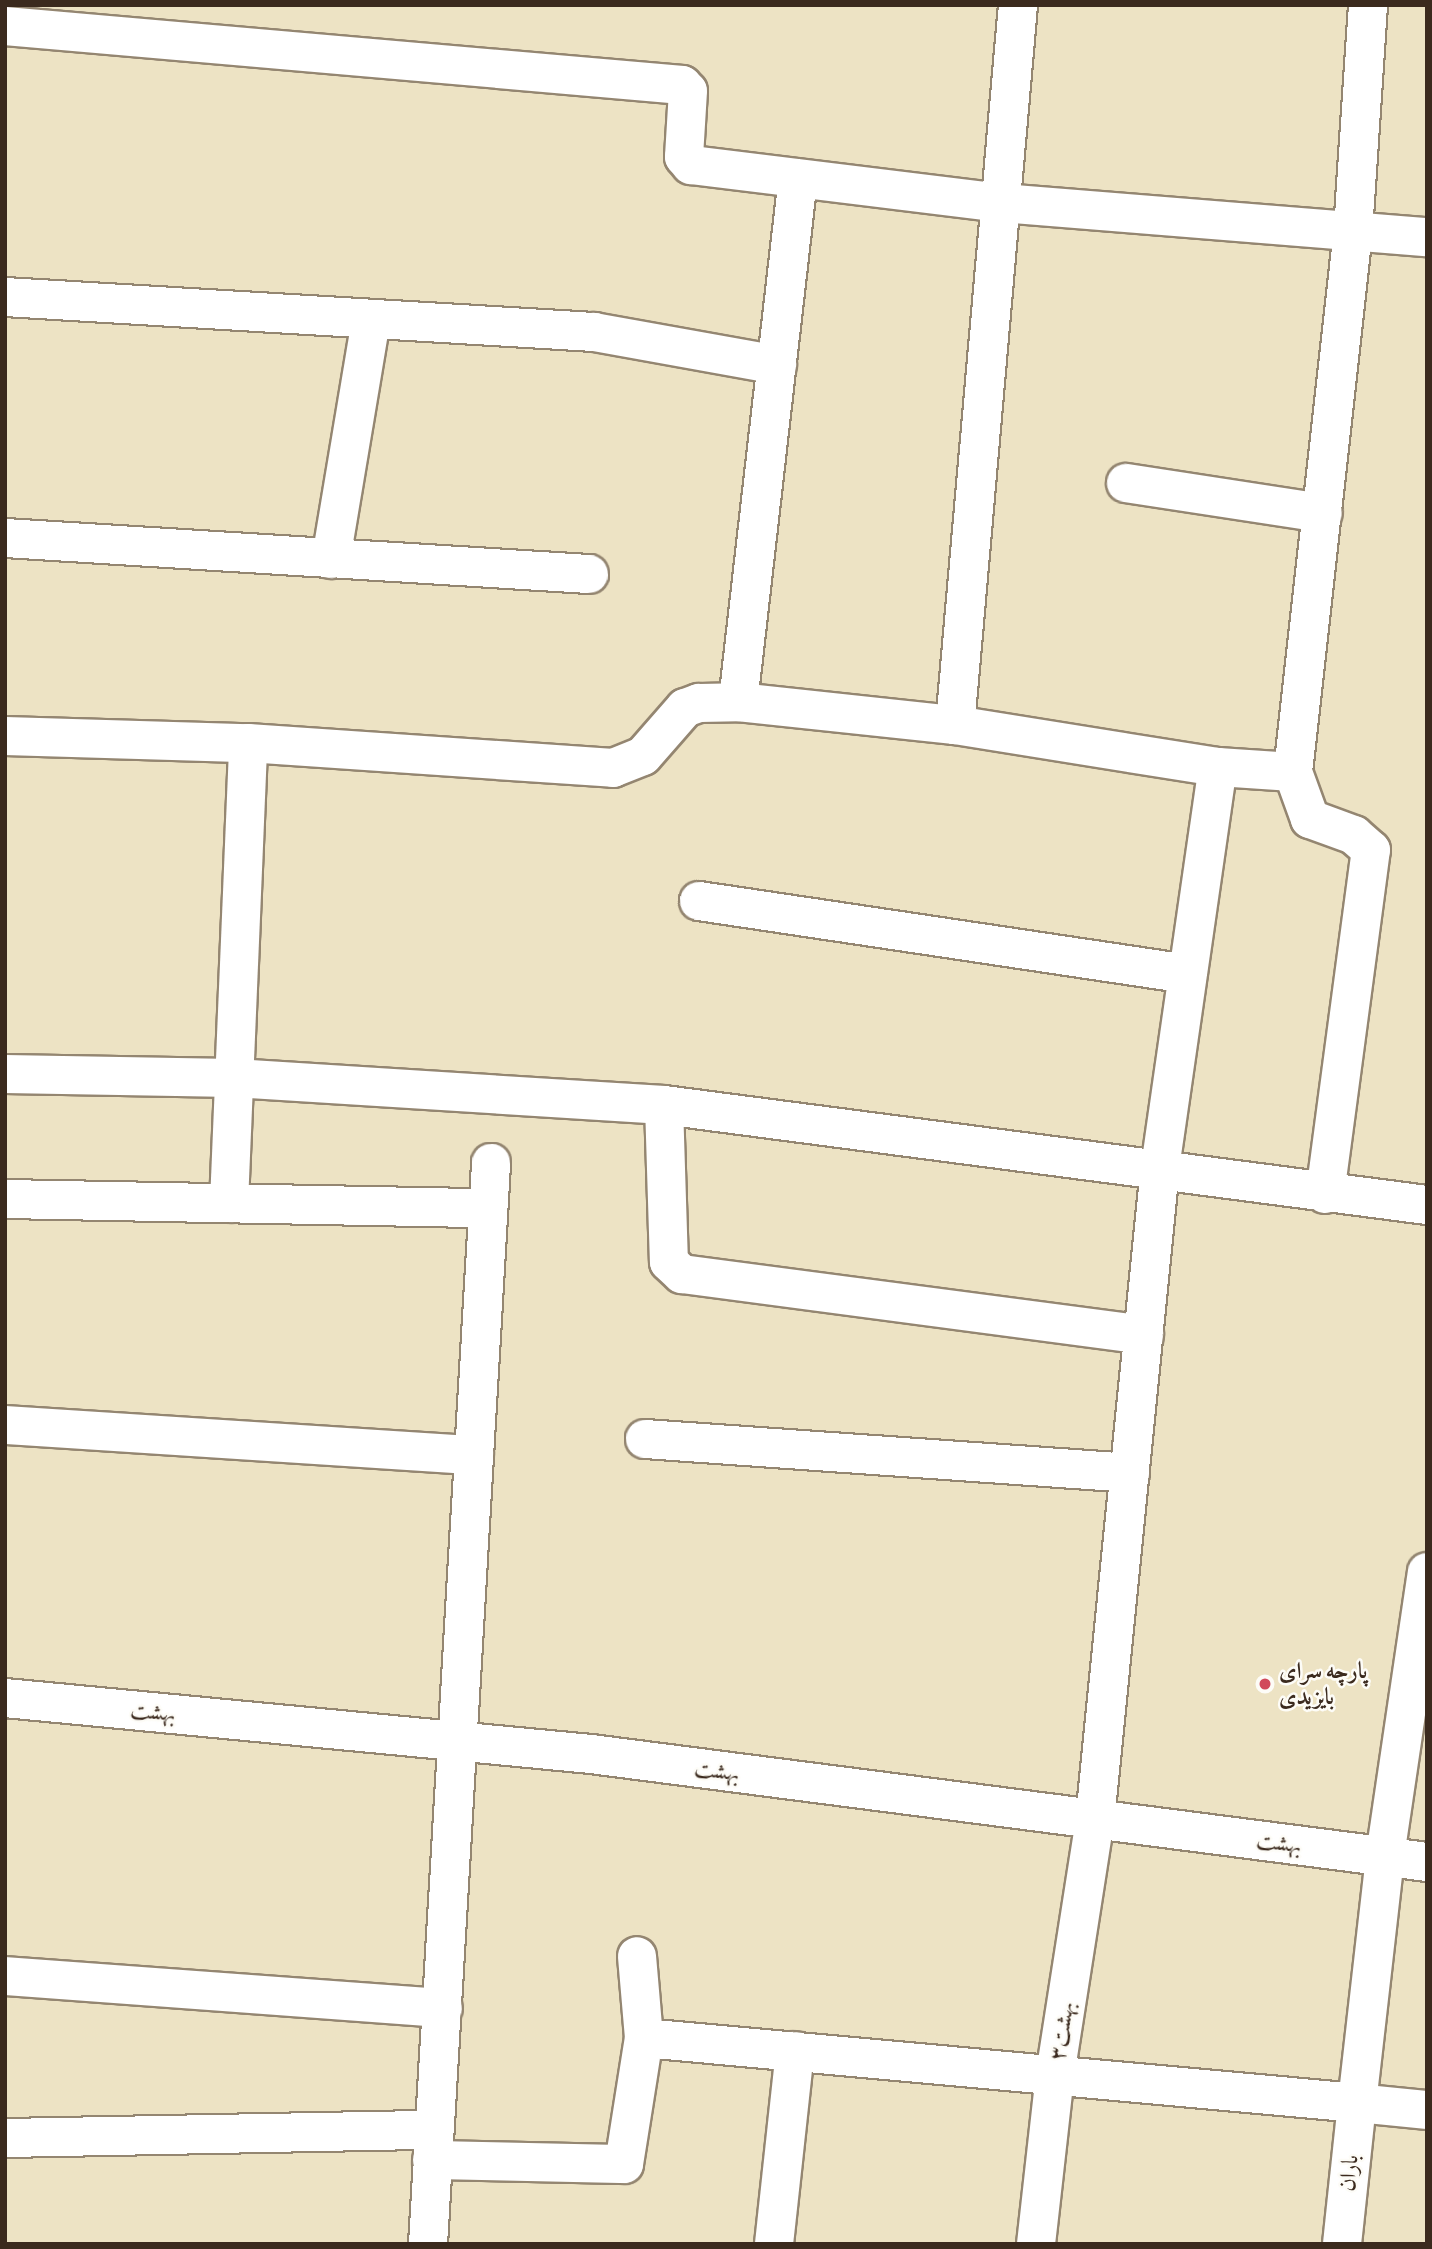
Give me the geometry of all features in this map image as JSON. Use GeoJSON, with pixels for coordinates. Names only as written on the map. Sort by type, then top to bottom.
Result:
{"type":"FeatureCollection","features":[{"type":"Feature","properties":{"kind":"street"},"geometry":{"type":"LineString","coordinates":[[955,725],[1018,5]]}},
{"type":"Feature","properties":{"kind":"street"},"geometry":{"type":"LineString","coordinates":[[1325,1194],[1371,849],[1354,835],[1310,819],[1293,772],[1353,231],[1368,5]]}},
{"type":"Feature","properties":{"kind":"street"},"geometry":{"type":"LineString","coordinates":[[5,26],[682,85],[688,91],[686,162],[1002,203],[1427,237]]}},
{"type":"Feature","properties":{"kind":"street"},"geometry":{"type":"LineString","coordinates":[[738,702],[798,178]]}},
{"type":"Feature","properties":{"kind":"street"},"geometry":{"type":"LineString","coordinates":[[5,297],[371,321],[594,332],[777,365]]}},
{"type":"Feature","properties":{"kind":"street"},"geometry":{"type":"LineString","coordinates":[[331,559],[371,321]]}},
{"type":"Feature","properties":{"kind":"street"},"geometry":{"type":"LineString","coordinates":[[1126,483],[1323,513]]}},
{"type":"Feature","properties":{"kind":"street"},"geometry":{"type":"LineString","coordinates":[[5,538],[589,574]]}},
{"type":"Feature","properties":{"kind":"street"},"geometry":{"type":"LineString","coordinates":[[5,736],[248,743],[613,768],[643,756],[685,708],[699,703],[738,702],[955,725],[1218,767],[1293,772]]}},
{"type":"Feature","properties":{"kind":"street"},"geometry":{"type":"LineString","coordinates":[[229,1203],[248,743]]}},
{"type":"Feature","properties":{"kind":"street","name":"بهشت۳"},"geometry":{"type":"LineString","coordinates":[[1036,2244],[1055,2075],[1096,1819],[1160,1168],[1218,767]]}},
{"type":"Feature","properties":{"kind":"street"},"geometry":{"type":"LineString","coordinates":[[699,901],[1188,974]]}},
{"type":"Feature","properties":{"kind":"street"},"geometry":{"type":"LineString","coordinates":[[5,1073],[234,1078],[664,1105],[1160,1168],[1325,1194],[1427,1205]]}},
{"type":"Feature","properties":{"kind":"street"},"geometry":{"type":"LineString","coordinates":[[664,1105],[669,1262],[682,1274],[1144,1335]]}},
{"type":"Feature","properties":{"kind":"street"},"geometry":{"type":"LineString","coordinates":[[428,2244],[491,1163]]}},
{"type":"Feature","properties":{"kind":"street"},"geometry":{"type":"LineString","coordinates":[[5,1199],[488,1208]]}},
{"type":"Feature","properties":{"kind":"street"},"geometry":{"type":"LineString","coordinates":[[5,1424],[474,1455]]}},
{"type":"Feature","properties":{"kind":"street"},"geometry":{"type":"LineString","coordinates":[[645,1439],[1130,1473]]}},
{"type":"Feature","properties":{"kind":"street","name":"باران"},"geometry":{"type":"LineString","coordinates":[[1342,2244],[1385,1856],[1427,1572]]}},
{"type":"Feature","properties":{"kind":"street","name":"بهشت"},"geometry":{"type":"LineString","coordinates":[[5,1698],[458,1741],[1427,1862]]}},
{"type":"Feature","properties":{"kind":"street"},"geometry":{"type":"LineString","coordinates":[[5,2138],[433,2145],[624,2164],[644,2038],[636,1956]]}},
{"type":"Feature","properties":{"kind":"street"},"geometry":{"type":"LineString","coordinates":[[5,1976],[443,2008]]}},
{"type":"Feature","properties":{"kind":"street"},"geometry":{"type":"LineString","coordinates":[[644,2038],[1427,2110]]}},
{"type":"Feature","properties":{"kind":"street"},"geometry":{"type":"LineString","coordinates":[[774,2244],[795,2052]]}},
{"type":"Feature","properties":{"kind":"place","name":"پارچه سرای بایزیدی"},"geometry":{"type":"Point","coordinates":[1265,1684]}}]}
